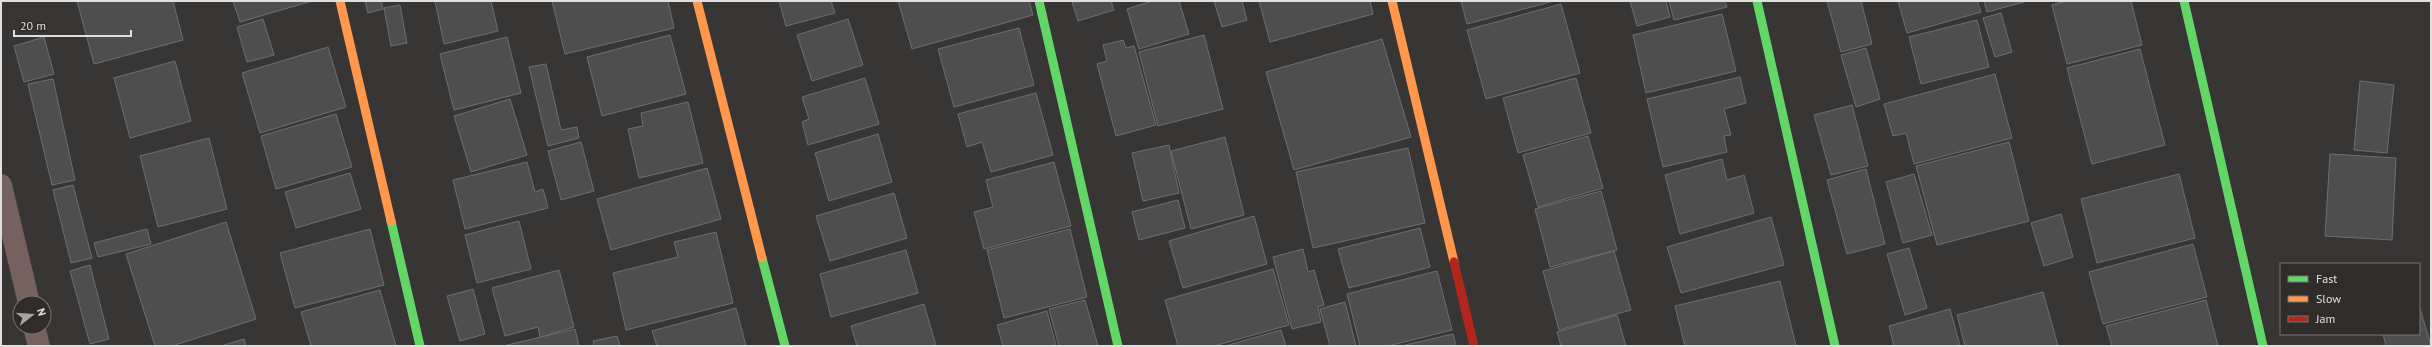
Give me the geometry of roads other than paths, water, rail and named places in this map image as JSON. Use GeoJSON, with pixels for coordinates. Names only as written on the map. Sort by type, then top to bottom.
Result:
{"type":"FeatureCollection","features":[{"type":"Feature","properties":{"kind":"street"},"geometry":{"type":"LineString","coordinates":[[340,1],[420,346]]}},
{"type":"Feature","properties":{"kind":"street"},"geometry":{"type":"LineString","coordinates":[[697,1],[785,346]]}},
{"type":"Feature","properties":{"kind":"street"},"geometry":{"type":"LineString","coordinates":[[1039,1],[1118,346]]}},
{"type":"Feature","properties":{"kind":"street"},"geometry":{"type":"LineString","coordinates":[[1392,1],[1474,346]]}},
{"type":"Feature","properties":{"kind":"street"},"geometry":{"type":"LineString","coordinates":[[1758,1],[1835,346]]}},
{"type":"Feature","properties":{"kind":"street"},"geometry":{"type":"LineString","coordinates":[[2184,1],[2264,346]]}},
{"type":"Feature","properties":{"kind":"street"},"geometry":{"type":"LineString","coordinates":[[1,185],[27,295]]}},
{"type":"Feature","properties":{"kind":"street"},"geometry":{"type":"LineString","coordinates":[[36,335],[39,346]]}}]}
